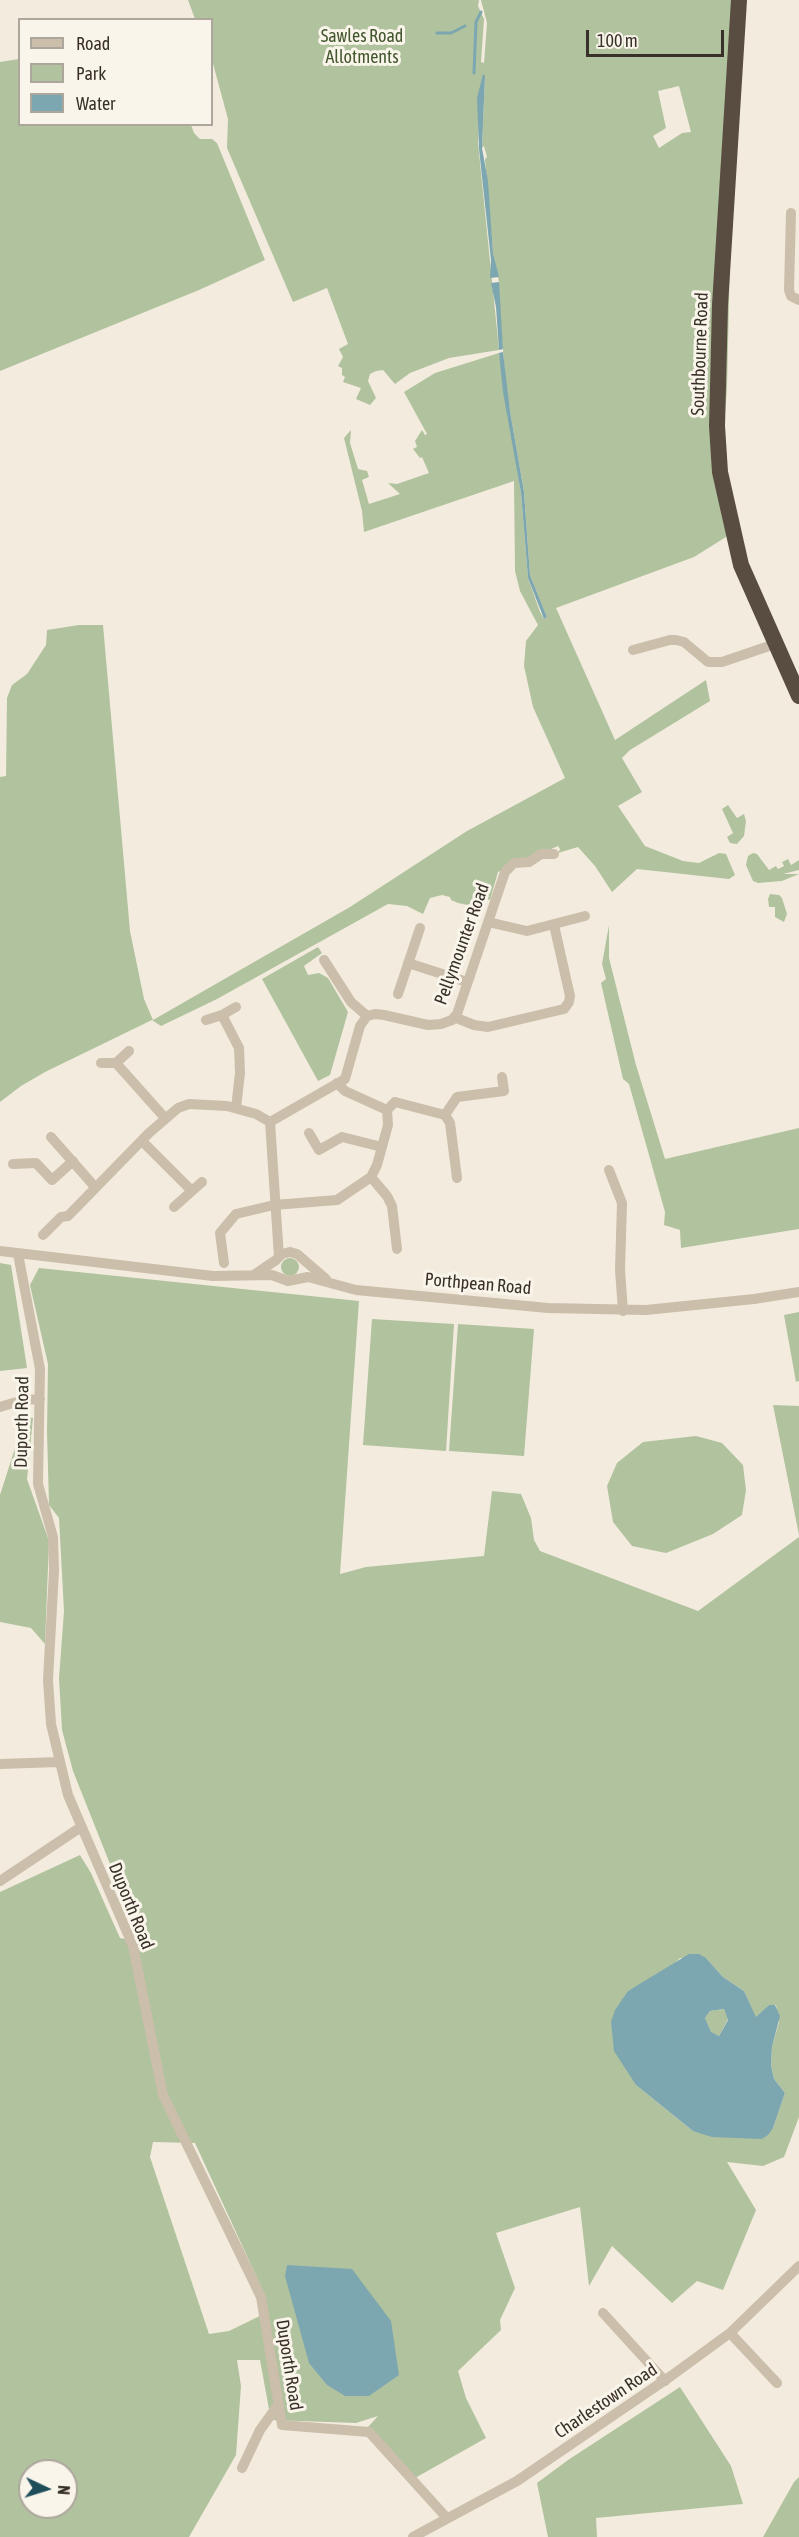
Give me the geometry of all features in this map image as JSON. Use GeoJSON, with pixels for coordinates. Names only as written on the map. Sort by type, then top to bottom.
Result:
{"type":"FeatureCollection","features":[{"type":"Feature","properties":{"kind":"highway","name":"Southbourne Road"},"geometry":{"type":"LineString","coordinates":[[739,0],[720,305],[718,437],[720,472],[741,565],[799,696]]}},
{"type":"Feature","properties":{"kind":"street"},"geometry":{"type":"LineString","coordinates":[[791,213],[789,290],[791,296],[799,300]]}},
{"type":"Feature","properties":{"kind":"street"},"geometry":{"type":"LineString","coordinates":[[633,650],[663,641],[676,640],[684,642],[708,662],[722,662],[775,644]]}},
{"type":"Feature","properties":{"kind":"street","name":"Pellymounter Road"},"geometry":{"type":"LineString","coordinates":[[367,1017],[384,1014],[428,1024],[447,1023],[454,1017],[508,868],[514,863],[529,862],[541,854],[554,854]]}},
{"type":"Feature","properties":{"kind":"street"},"geometry":{"type":"LineString","coordinates":[[488,922],[527,932],[585,916]]}},
{"type":"Feature","properties":{"kind":"street"},"geometry":{"type":"LineString","coordinates":[[454,1017],[474,1025],[488,1027],[544,1014],[566,1006],[569,1002],[569,991],[554,925]]}},
{"type":"Feature","properties":{"kind":"street"},"geometry":{"type":"LineString","coordinates":[[398,994],[420,928]]}},
{"type":"Feature","properties":{"kind":"street"},"geometry":{"type":"LineString","coordinates":[[270,1122],[345,1079],[360,1026],[367,1017],[351,1002],[324,960]]}},
{"type":"Feature","properties":{"kind":"street"},"geometry":{"type":"LineString","coordinates":[[408,963],[467,982]]}},
{"type":"Feature","properties":{"kind":"street"},"geometry":{"type":"LineString","coordinates":[[206,1020],[236,1007]]}},
{"type":"Feature","properties":{"kind":"street"},"geometry":{"type":"LineString","coordinates":[[222,1015],[239,1048],[236,1107]]}},
{"type":"Feature","properties":{"kind":"street"},"geometry":{"type":"LineString","coordinates":[[116,1064],[129,1051]]}},
{"type":"Feature","properties":{"kind":"street"},"geometry":{"type":"LineString","coordinates":[[101,1063],[116,1064],[165,1118]]}},
{"type":"Feature","properties":{"kind":"street"},"geometry":{"type":"LineString","coordinates":[[445,1115],[457,1097],[504,1091],[502,1077]]}},
{"type":"Feature","properties":{"kind":"street"},"geometry":{"type":"LineString","coordinates":[[337,1083],[345,1091],[387,1110]]}},
{"type":"Feature","properties":{"kind":"street"},"geometry":{"type":"LineString","coordinates":[[224,1263],[220,1233],[236,1214],[274,1205],[337,1200],[371,1177],[388,1125],[387,1110],[395,1102],[445,1115],[450,1123],[457,1178]]}},
{"type":"Feature","properties":{"kind":"street"},"geometry":{"type":"LineString","coordinates":[[43,1235],[61,1217],[68,1216],[165,1118],[178,1108],[189,1104],[236,1107],[270,1122]]}},
{"type":"Feature","properties":{"kind":"street"},"geometry":{"type":"LineString","coordinates":[[270,1122],[274,1205],[279,1231],[275,1270],[281,1279]]}},
{"type":"Feature","properties":{"kind":"street"},"geometry":{"type":"LineString","coordinates":[[309,1133],[319,1150],[342,1137],[382,1147]]}},
{"type":"Feature","properties":{"kind":"street"},"geometry":{"type":"LineString","coordinates":[[51,1137],[95,1187]]}},
{"type":"Feature","properties":{"kind":"street"},"geometry":{"type":"LineString","coordinates":[[142,1141],[191,1190]]}},
{"type":"Feature","properties":{"kind":"street"},"geometry":{"type":"LineString","coordinates":[[13,1164],[36,1164],[52,1180],[73,1161]]}},
{"type":"Feature","properties":{"kind":"street"},"geometry":{"type":"LineString","coordinates":[[609,1170],[622,1203],[620,1270],[623,1311]]}},
{"type":"Feature","properties":{"kind":"street"},"geometry":{"type":"LineString","coordinates":[[371,1177],[387,1196],[392,1206],[396,1249]]}},
{"type":"Feature","properties":{"kind":"street"},"geometry":{"type":"LineString","coordinates":[[174,1206],[202,1182]]}},
{"type":"Feature","properties":{"kind":"street"},"geometry":{"type":"LineString","coordinates":[[279,1231],[297,1255],[304,1270],[296,1280]]}},
{"type":"Feature","properties":{"kind":"street","name":"Porthpean Road"},"geometry":{"type":"LineString","coordinates":[[0,1251],[213,1276],[272,1275],[288,1281],[308,1277],[356,1290],[548,1308],[623,1311],[754,1299],[799,1292]]}},
{"type":"Feature","properties":{"kind":"street"},"geometry":{"type":"LineString","coordinates":[[253,1275],[286,1252],[297,1255]]}},
{"type":"Feature","properties":{"kind":"street","name":"Duporth Road"},"geometry":{"type":"LineString","coordinates":[[18,1254],[40,1369],[38,1484],[53,1537],[54,1571],[48,1680],[51,1724],[68,1795],[134,1946],[163,2095],[261,2296],[282,2425],[369,2432],[446,2517]]}},
{"type":"Feature","properties":{"kind":"street","name":"Porthpean Road"},"geometry":{"type":"LineString","coordinates":[[297,1255],[331,1282]]}},
{"type":"Feature","properties":{"kind":"street"},"geometry":{"type":"LineString","coordinates":[[0,1407],[23,1400],[40,1399]]}},
{"type":"Feature","properties":{"kind":"street"},"geometry":{"type":"LineString","coordinates":[[0,1764],[59,1762]]}},
{"type":"Feature","properties":{"kind":"street"},"geometry":{"type":"LineString","coordinates":[[0,1881],[81,1827]]}},
{"type":"Feature","properties":{"kind":"street","name":"Charlestown Road"},"geometry":{"type":"LineString","coordinates":[[413,2537],[446,2517],[517,2481],[665,2381],[730,2333],[799,2266]]}},
{"type":"Feature","properties":{"kind":"street"},"geometry":{"type":"LineString","coordinates":[[603,2313],[665,2381]]}},
{"type":"Feature","properties":{"kind":"street"},"geometry":{"type":"LineString","coordinates":[[730,2333],[777,2383]]}},
{"type":"Feature","properties":{"kind":"street"},"geometry":{"type":"LineString","coordinates":[[242,2468],[261,2430],[278,2405]]}},
{"type":"Feature","properties":{"kind":"green space","name":"Sawles Road Allotments"},"geometry":{"type":"Polygon","coordinates":[[[188,0],[479,0],[478,6],[484,19],[481,62],[484,63],[487,23],[481,0],[739,0],[733,126],[727,389],[720,472],[730,523],[726,537],[694,557],[556,608],[615,740],[706,680],[710,701],[630,750],[622,758],[642,792],[618,806],[645,846],[683,861],[699,863],[719,853],[726,854],[735,875],[729,879],[637,869],[612,892],[595,866],[578,847],[558,853],[560,849],[558,846],[498,872],[490,900],[484,898],[482,908],[458,903],[442,895],[430,898],[423,914],[407,906],[388,904],[217,999],[161,1026],[152,1020],[45,1072],[0,1102],[0,777],[6,776],[7,698],[12,685],[27,674],[46,645],[47,630],[79,625],[103,625],[130,931],[144,999],[153,1020],[350,907],[467,831],[565,778],[533,707],[524,666],[526,641],[538,625],[520,591],[515,571],[514,481],[364,532],[362,511],[344,438],[351,430],[350,443],[358,469],[367,471],[369,477],[362,480],[369,504],[400,494],[388,483],[397,484],[429,473],[422,457],[420,458],[413,449],[417,447],[415,441],[422,430],[425,435],[427,434],[404,392],[435,373],[499,353],[521,493],[528,578],[540,612],[544,619],[547,617],[530,575],[524,492],[506,388],[499,282],[493,253],[485,159],[487,157],[484,146],[482,148],[485,76],[479,110],[478,143],[499,350],[449,358],[410,373],[395,384],[383,370],[376,371],[370,374],[368,381],[376,398],[370,405],[356,399],[361,388],[343,382],[345,377],[342,375],[342,368],[338,366],[343,357],[339,349],[348,344],[327,288],[293,302],[227,148],[228,119],[213,64],[213,18],[195,18],[188,0]],[[679,86],[658,91],[666,128],[653,136],[659,148],[682,133],[691,132],[679,86]]]}},
{"type":"Feature","properties":{"kind":"green space"},"geometry":{"type":"Polygon","coordinates":[[[18,59],[18,126],[191,126],[200,139],[212,139],[217,143],[265,260],[199,290],[0,371],[0,62],[18,59]]]}},
{"type":"Feature","properties":{"kind":"green space"},"geometry":{"type":"Polygon","coordinates":[[[728,805],[737,818],[744,814],[746,821],[744,836],[737,844],[730,843],[727,837],[733,833],[722,809],[728,805]]]}},
{"type":"Feature","properties":{"kind":"green space"},"geometry":{"type":"Polygon","coordinates":[[[753,853],[757,854],[769,870],[776,866],[778,869],[784,866],[782,862],[788,859],[791,865],[799,860],[799,870],[783,874],[799,874],[782,881],[758,883],[753,881],[746,865],[748,856],[753,853]]]}},
{"type":"Feature","properties":{"kind":"green space"},"geometry":{"type":"Polygon","coordinates":[[[770,894],[779,895],[782,898],[787,914],[784,922],[775,917],[775,907],[769,907],[770,894]]]}},
{"type":"Feature","properties":{"kind":"green space"},"geometry":{"type":"Polygon","coordinates":[[[609,925],[609,958],[636,1065],[665,1159],[799,1128],[799,1229],[681,1248],[680,1230],[664,1225],[665,1212],[629,1084],[623,1079],[601,983],[606,979],[602,964],[609,925]]]}},
{"type":"Feature","properties":{"kind":"green space"},"geometry":{"type":"Polygon","coordinates":[[[318,947],[322,953],[304,966],[308,975],[319,973],[328,978],[348,1012],[330,1075],[318,1081],[262,979],[318,947]]]}},
{"type":"Feature","properties":{"kind":"green space"},"geometry":{"type":"Polygon","coordinates":[[[290,1258],[296,1261],[299,1267],[296,1273],[290,1276],[284,1273],[281,1267],[284,1261],[290,1258]]]}},
{"type":"Feature","properties":{"kind":"green space"},"geometry":{"type":"Polygon","coordinates":[[[0,1263],[11,1265],[27,1368],[0,1371],[0,1263]]]}},
{"type":"Feature","properties":{"kind":"green space"},"geometry":{"type":"Polygon","coordinates":[[[39,1268],[359,1301],[340,1574],[366,1567],[484,1556],[492,1491],[521,1494],[531,1518],[534,1540],[540,1551],[698,1611],[799,1537],[799,2117],[784,2157],[763,2166],[727,2162],[756,2210],[723,2290],[697,2281],[672,2303],[612,2246],[589,2286],[580,2207],[496,2233],[515,2288],[500,2320],[501,2330],[458,2371],[466,2398],[486,2438],[415,2478],[368,2427],[378,2416],[356,2423],[271,2420],[260,2360],[237,2360],[241,2386],[236,2455],[189,2537],[0,2537],[0,1892],[80,1855],[91,1873],[120,1938],[141,1942],[73,1771],[62,1730],[59,1678],[64,1611],[59,1518],[49,1505],[48,1364],[30,1285],[39,1268]],[[680,1958],[671,1967],[628,1991],[636,2085],[693,2131],[773,2128],[785,2093],[774,2079],[771,2065],[772,2047],[779,2022],[776,2005],[769,2005],[756,2018],[744,1991],[723,1977],[706,1958],[680,1958]],[[153,2142],[150,2157],[209,2334],[229,2331],[268,2312],[264,2293],[195,2143],[153,2142]]]}},
{"type":"Feature","properties":{"kind":"green space"},"geometry":{"type":"Polygon","coordinates":[[[799,1312],[799,1381],[796,1382],[784,1315],[799,1312]]]}},
{"type":"Feature","properties":{"kind":"green space"},"geometry":{"type":"Polygon","coordinates":[[[372,1319],[454,1324],[446,1451],[363,1445],[372,1319]]]}},
{"type":"Feature","properties":{"kind":"green space"},"geometry":{"type":"Polygon","coordinates":[[[458,1324],[534,1329],[524,1456],[449,1451],[458,1324]]]}},
{"type":"Feature","properties":{"kind":"green space"},"geometry":{"type":"Polygon","coordinates":[[[773,1405],[799,1406],[799,1535],[773,1405]]]}},
{"type":"Feature","properties":{"kind":"green space"},"geometry":{"type":"Polygon","coordinates":[[[25,1417],[33,1418],[27,1479],[49,1541],[45,1644],[31,1628],[0,1622],[0,1495],[25,1417]]]}},
{"type":"Feature","properties":{"kind":"green space"},"geometry":{"type":"Polygon","coordinates":[[[696,1436],[722,1443],[743,1465],[746,1490],[742,1515],[713,1534],[666,1553],[632,1546],[613,1522],[607,1486],[617,1463],[643,1442],[696,1436]]]}},
{"type":"Feature","properties":{"kind":"green space"},"geometry":{"type":"Polygon","coordinates":[[[724,2009],[728,2019],[719,2036],[711,2033],[705,2018],[710,2011],[724,2009]]]}},
{"type":"Feature","properties":{"kind":"green space"},"geometry":{"type":"Polygon","coordinates":[[[680,2387],[731,2466],[743,2504],[596,2518],[597,2537],[548,2537],[537,2483],[568,2460],[680,2387]]]}},
{"type":"Feature","properties":{"kind":"green space"},"geometry":{"type":"Polygon","coordinates":[[[799,2477],[799,2537],[763,2537],[794,2482],[799,2477]]]}},
{"type":"Feature","properties":{"kind":"water"},"geometry":{"type":"Polygon","coordinates":[[[483,74],[485,76],[482,148],[488,181],[493,253],[499,277],[490,278],[491,260],[479,149],[477,98],[483,74]]]}},
{"type":"Feature","properties":{"kind":"water"},"geometry":{"type":"Polygon","coordinates":[[[499,282],[503,349],[499,350],[496,307],[491,283],[499,282]]]}},
{"type":"Feature","properties":{"kind":"water"},"geometry":{"type":"Polygon","coordinates":[[[503,352],[510,411],[524,492],[530,575],[547,617],[544,619],[528,578],[521,493],[503,392],[499,353],[503,352]]]}},
{"type":"Feature","properties":{"kind":"water"},"geometry":{"type":"Polygon","coordinates":[[[689,1954],[699,1954],[706,1958],[723,1977],[744,1991],[756,2017],[769,2005],[775,2005],[780,2016],[772,2047],[771,2065],[774,2079],[785,2093],[773,2128],[768,2135],[762,2139],[712,2137],[693,2131],[636,2085],[614,2051],[611,2022],[615,2010],[628,1991],[689,1954]],[[724,2009],[710,2011],[705,2018],[711,2032],[719,2036],[728,2020],[724,2009]]]}},
{"type":"Feature","properties":{"kind":"water"},"geometry":{"type":"Polygon","coordinates":[[[287,2265],[352,2269],[391,2321],[399,2375],[369,2396],[345,2396],[327,2385],[309,2363],[285,2276],[287,2265]]]}},
{"type":"Feature","properties":{"kind":"waterway"},"geometry":{"type":"LineString","coordinates":[[474,73],[476,22],[481,12]]}},
{"type":"Feature","properties":{"kind":"waterway"},"geometry":{"type":"LineString","coordinates":[[437,33],[451,33],[465,26]]}}]}
